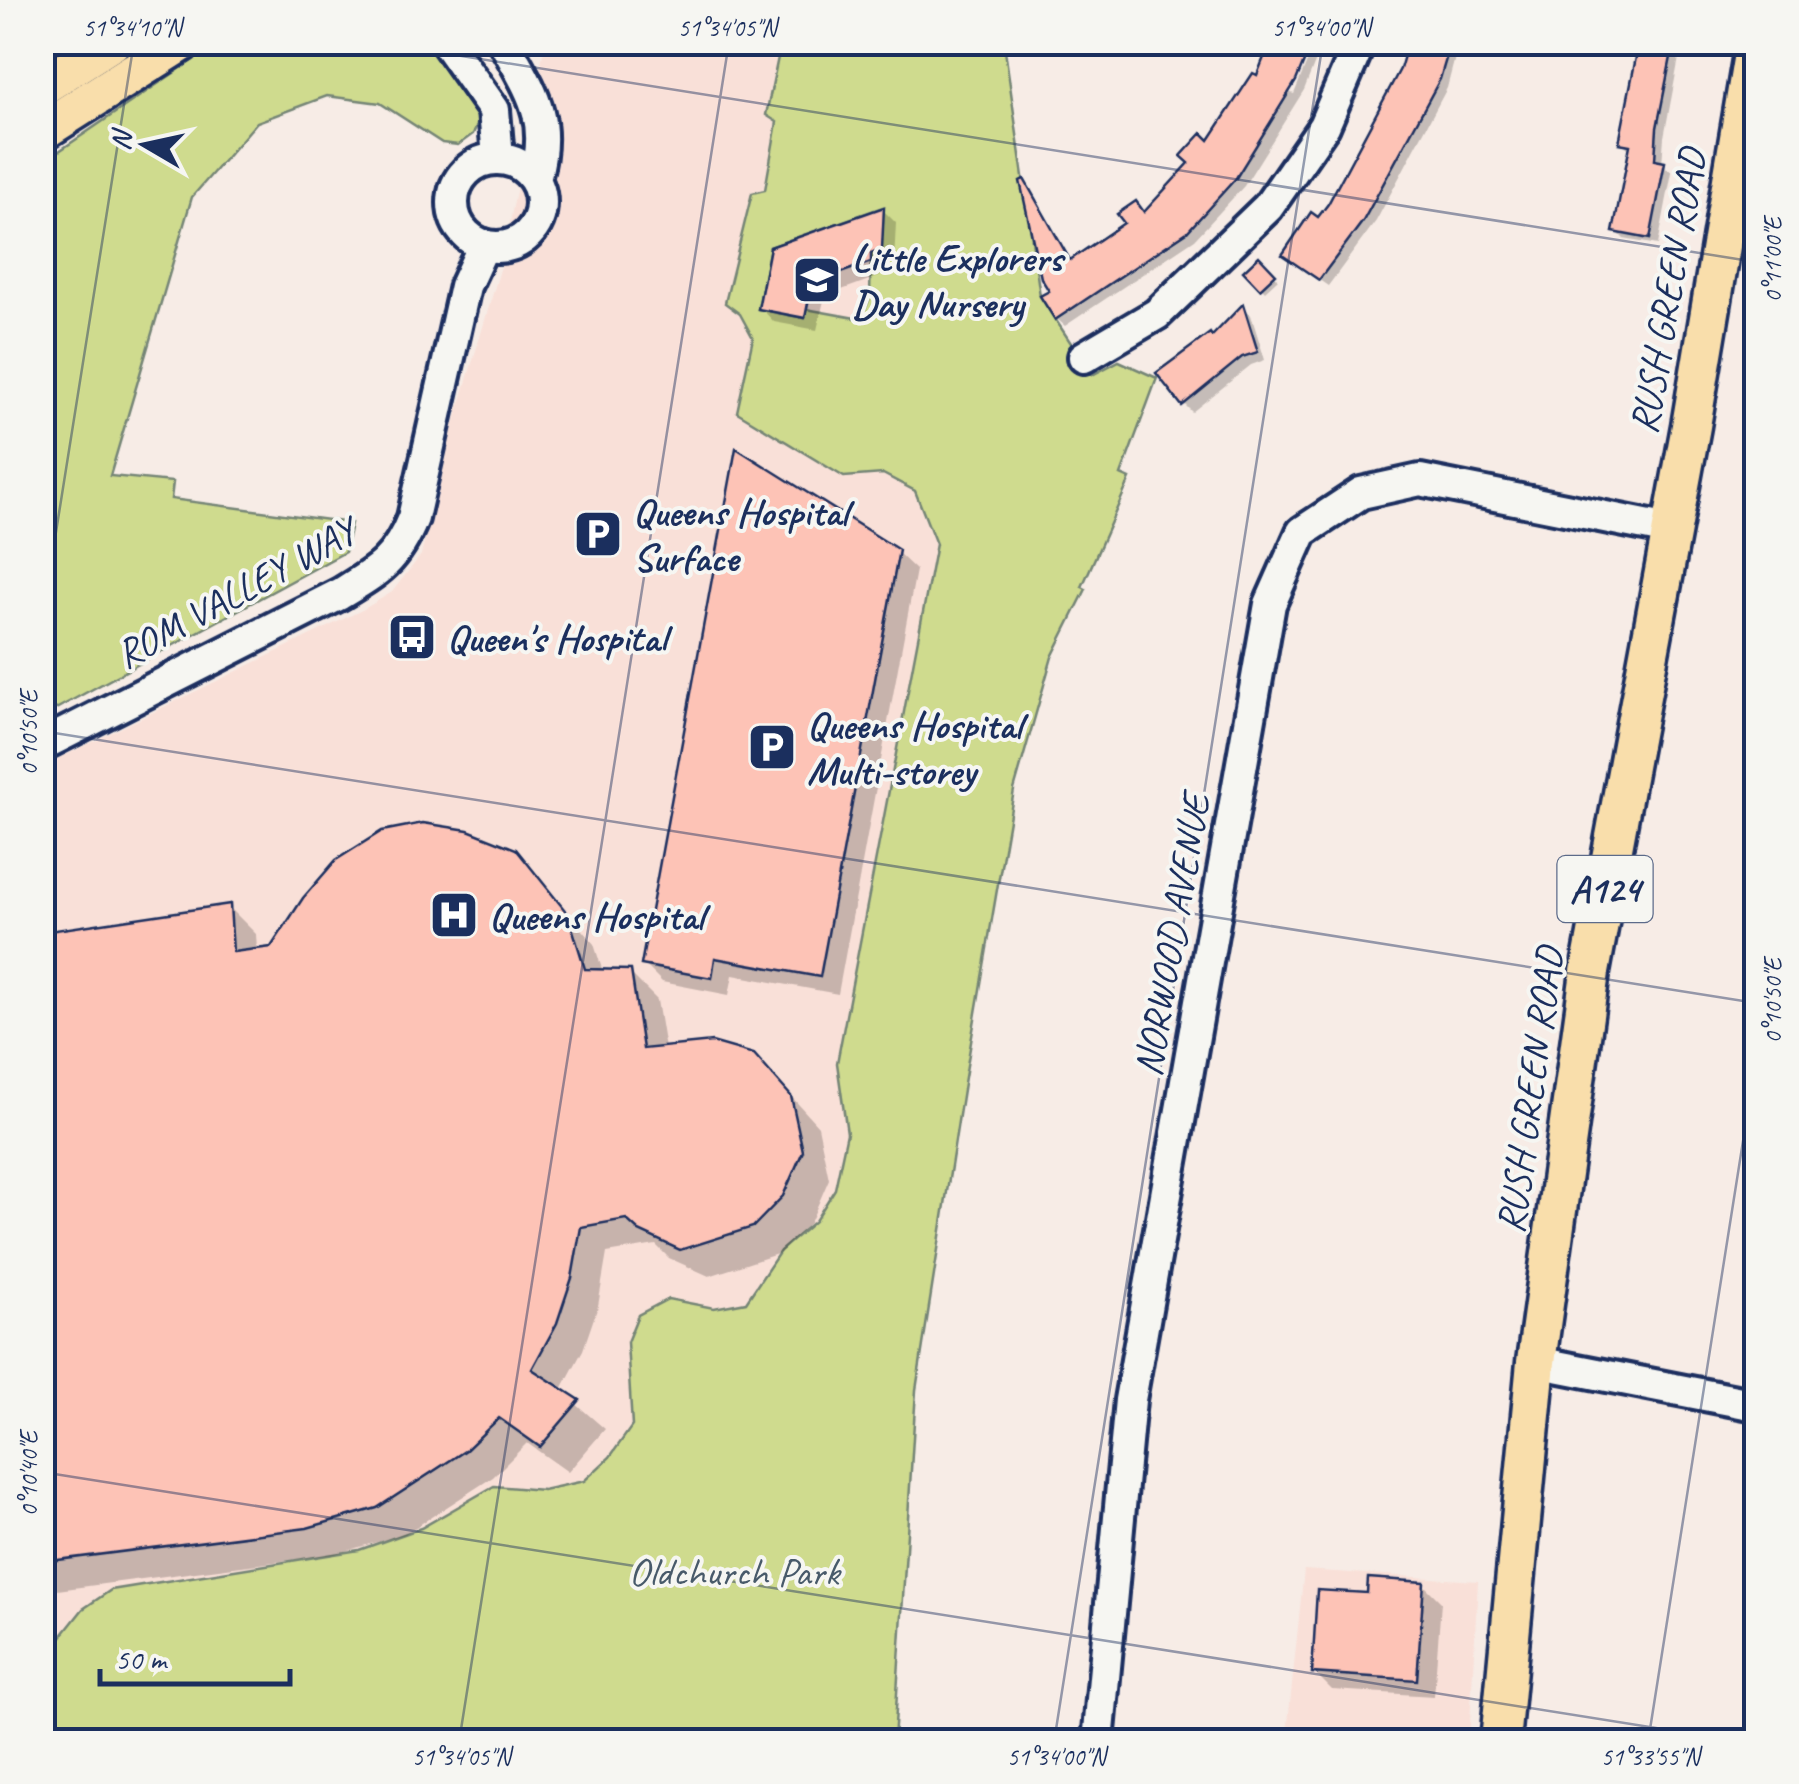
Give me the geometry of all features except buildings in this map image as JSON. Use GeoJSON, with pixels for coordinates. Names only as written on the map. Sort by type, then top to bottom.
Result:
{"type":"FeatureCollection","features":[{"type":"Feature","properties":{"kind":"main road"},"geometry":{"type":"LineString","coordinates":[[42,86],[111,42]]}},
{"type":"Feature","properties":{"kind":"main road"},"geometry":{"type":"LineString","coordinates":[[42,131],[182,42]]}},
{"type":"Feature","properties":{"kind":"main road","name":"RUSH GREEN ROAD"},"geometry":{"type":"LineString","coordinates":[[1500,1742],[1536,1362],[1590,972],[1692,426],[1755,42]]}},
{"type":"Feature","properties":{"kind":"street"},"geometry":{"type":"LineString","coordinates":[[446,42],[494,110],[498,158]]}},
{"type":"Feature","properties":{"kind":"street"},"geometry":{"type":"LineString","coordinates":[[504,42],[542,110],[541,157],[535,179]]}},
{"type":"Feature","properties":{"kind":"street"},"geometry":{"type":"LineString","coordinates":[[1084,357],[1157,314],[1268,207],[1324,126],[1360,42]]}},
{"type":"Feature","properties":{"kind":"street"},"geometry":{"type":"LineString","coordinates":[[498,158],[519,164],[535,179],[542,203],[531,232],[518,242],[484,245],[462,229],[455,217],[455,189],[468,169],[498,158]]}},
{"type":"Feature","properties":{"kind":"street","name":"ROM VALLEY WAY"},"geometry":{"type":"LineString","coordinates":[[42,746],[340,594],[379,570],[401,549],[413,518],[464,286],[484,245]]}},
{"type":"Feature","properties":{"kind":"street","name":"NORWOOD AVENUE"},"geometry":{"type":"LineString","coordinates":[[1098,1742],[1134,1380],[1270,604],[1302,532],[1361,493],[1420,480],[1670,530]]}},
{"type":"Feature","properties":{"kind":"street"},"geometry":{"type":"LineString","coordinates":[[1536,1362],[1756,1406]]}},
{"type":"Feature","properties":{"kind":"shaded area","name":"Queens Hospital"},"geometry":{"type":"Polygon","coordinates":[[[545,43],[781,43],[767,115],[777,122],[764,190],[752,193],[740,314],[844,477],[883,474],[915,491],[936,544],[837,1063],[847,1133],[835,1189],[815,1221],[780,1251],[746,1302],[714,1308],[668,1299],[627,1342],[632,1426],[610,1457],[584,1481],[543,1490],[494,1486],[421,1528],[359,1550],[111,1590],[83,1609],[56,1643],[43,1647],[43,766],[364,609],[392,592],[421,555],[453,427],[502,263],[545,43]]]}},
{"type":"Feature","properties":{"kind":"shaded area","name":"Little Explorers Day Nursery"},"geometry":{"type":"Polygon","coordinates":[[[884,207],[871,253],[870,297],[861,319],[807,309],[805,318],[758,309],[770,247],[884,207]]]}},
{"type":"Feature","properties":{"kind":"shaded area"},"geometry":{"type":"Polygon","coordinates":[[[1304,1570],[1478,1581],[1469,1741],[1286,1742],[1304,1570]]]}},
{"type":"Feature","properties":{"kind":"green space"},"geometry":{"type":"Polygon","coordinates":[[[218,43],[427,43],[458,80],[479,120],[473,134],[458,145],[442,143],[380,103],[327,96],[257,122],[192,197],[110,476],[173,482],[171,499],[351,523],[345,552],[43,716],[43,162],[218,43]]]}},
{"type":"Feature","properties":{"kind":"green space","name":"Oldchurch Park"},"geometry":{"type":"Polygon","coordinates":[[[781,43],[1004,43],[1040,296],[1092,375],[1119,361],[1157,378],[1121,475],[1130,479],[1082,587],[1086,589],[1052,657],[1014,790],[916,1390],[894,1741],[43,1742],[43,1647],[56,1643],[83,1609],[111,1590],[359,1550],[421,1528],[494,1486],[543,1490],[584,1481],[610,1457],[632,1426],[627,1342],[638,1315],[668,1299],[714,1308],[746,1302],[780,1251],[815,1221],[835,1189],[847,1133],[837,1063],[936,544],[915,491],[883,474],[844,477],[737,412],[753,338],[740,314],[725,303],[752,193],[765,190],[777,122],[766,115],[781,43]],[[883,207],[770,247],[758,309],[804,318],[806,309],[861,319],[870,297],[871,253],[883,207]]]}},
{"type":"Feature","properties":{"kind":"place","name":"Little Explorers Day Nursery"},"geometry":{"type":"Point","coordinates":[817,280]}},
{"type":"Feature","properties":{"kind":"place","name":"Queens Hospital Surface"},"geometry":{"type":"Point","coordinates":[598,534]}},
{"type":"Feature","properties":{"kind":"place","name":"Queen's Hospital"},"geometry":{"type":"Point","coordinates":[412,637]}},
{"type":"Feature","properties":{"kind":"place","name":"Queens Hospital Multi-storey"},"geometry":{"type":"Point","coordinates":[772,747]}},
{"type":"Feature","properties":{"kind":"place","name":"Queens Hospital"},"geometry":{"type":"Point","coordinates":[454,915]}}]}
